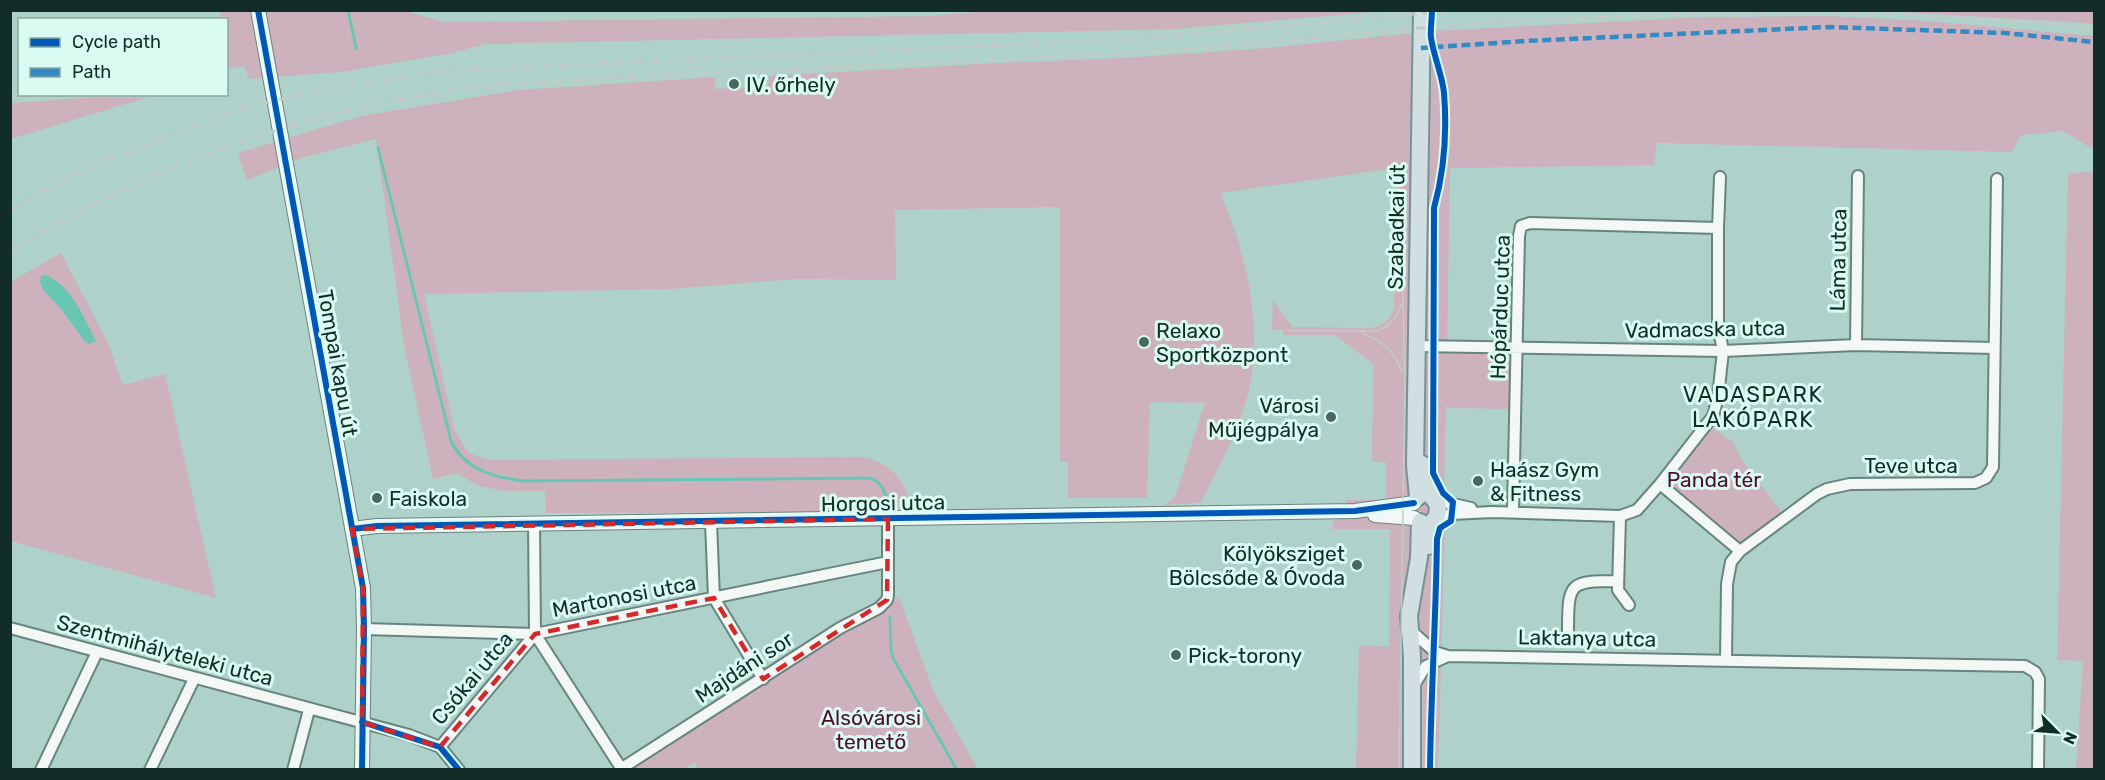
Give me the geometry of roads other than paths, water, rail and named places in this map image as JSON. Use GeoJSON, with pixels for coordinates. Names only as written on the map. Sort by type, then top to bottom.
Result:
{"type":"FeatureCollection","features":[{"type":"Feature","properties":{"kind":"main road","name":"Szabadkai út"},"geometry":{"type":"LineString","coordinates":[[1412,657],[1420,597],[1428,563],[1429,540],[1417,445],[1422,10]]}},
{"type":"Feature","properties":{"kind":"main road","name":"Szabadkai út"},"geometry":{"type":"LineString","coordinates":[[1412,770],[1412,657],[1408,616],[1425,510]]}},
{"type":"Feature","properties":{"kind":"street","name":"Tompai kapu út"},"geometry":{"type":"LineString","coordinates":[[258,10],[283,160],[363,588],[362,770]]}},
{"type":"Feature","properties":{"kind":"street","name":"Láma utca"},"geometry":{"type":"LineString","coordinates":[[1856,345],[1858,176]]}},
{"type":"Feature","properties":{"kind":"street"},"geometry":{"type":"LineString","coordinates":[[1425,510],[1452,514],[1513,512],[1620,516],[1637,510],[1713,416],[1718,397],[1723,351],[1718,324],[1720,177]]}},
{"type":"Feature","properties":{"kind":"street","name":"Teve utca"},"geometry":{"type":"LineString","coordinates":[[1726,660],[1727,584],[1731,562],[1740,551],[1816,494],[1850,484],[1975,483],[1986,477],[1993,467],[1997,179]]}},
{"type":"Feature","properties":{"kind":"street","name":"Hópárduc utca"},"geometry":{"type":"LineString","coordinates":[[1513,512],[1521,226],[1530,223],[1718,228]]}},
{"type":"Feature","properties":{"kind":"street","name":"Vadmacska utca"},"geometry":{"type":"LineString","coordinates":[[1417,346],[1723,351],[1856,345],[1994,348]]}},
{"type":"Feature","properties":{"kind":"street"},"geometry":{"type":"LineString","coordinates":[[1660,484],[1740,551]]}},
{"type":"Feature","properties":{"kind":"street"},"geometry":{"type":"LineString","coordinates":[[1425,510],[1452,505],[1492,512]]}},
{"type":"Feature","properties":{"kind":"street","name":"Horgosi utca"},"geometry":{"type":"LineString","coordinates":[[352,529],[377,526],[534,523],[1425,510]]}},
{"type":"Feature","properties":{"kind":"street"},"geometry":{"type":"LineString","coordinates":[[1620,516],[1618,590],[1629,605]]}},
{"type":"Feature","properties":{"kind":"street"},"geometry":{"type":"LineString","coordinates":[[888,519],[888,562]]}},
{"type":"Feature","properties":{"kind":"street"},"geometry":{"type":"LineString","coordinates":[[711,522],[714,598],[764,679]]}},
{"type":"Feature","properties":{"kind":"street"},"geometry":{"type":"LineString","coordinates":[[534,523],[535,634],[620,769]]}},
{"type":"Feature","properties":{"kind":"street","name":"Majdáni sor"},"geometry":{"type":"LineString","coordinates":[[620,769],[764,679],[840,628],[879,608],[888,596],[888,562]]}},
{"type":"Feature","properties":{"kind":"street","name":"Martonosi utca"},"geometry":{"type":"LineString","coordinates":[[364,629],[535,634],[888,562]]}},
{"type":"Feature","properties":{"kind":"street"},"geometry":{"type":"LineString","coordinates":[[1568,632],[1568,606],[1576,585],[1585,582],[1618,581]]}},
{"type":"Feature","properties":{"kind":"street","name":"Szentmihályteleki utca"},"geometry":{"type":"LineString","coordinates":[[12,631],[362,722],[440,747]]}},
{"type":"Feature","properties":{"kind":"street","name":"Csókai utca"},"geometry":{"type":"LineString","coordinates":[[440,747],[535,634]]}},
{"type":"Feature","properties":{"kind":"street","name":"Laktanya utca"},"geometry":{"type":"LineString","coordinates":[[1416,635],[1435,652],[1448,656],[2025,666],[2035,672],[2039,679],[2038,770]]}},
{"type":"Feature","properties":{"kind":"street"},"geometry":{"type":"LineString","coordinates":[[41,770],[97,652]]}},
{"type":"Feature","properties":{"kind":"street"},"geometry":{"type":"LineString","coordinates":[[1412,687],[1426,666],[1448,656]]}},
{"type":"Feature","properties":{"kind":"street"},"geometry":{"type":"LineString","coordinates":[[150,770],[194,679]]}},
{"type":"Feature","properties":{"kind":"street"},"geometry":{"type":"LineString","coordinates":[[293,770],[309,710]]}},
{"type":"Feature","properties":{"kind":"street"},"geometry":{"type":"LineString","coordinates":[[440,747],[459,770]]}},
{"type":"Feature","properties":{"kind":"waterway"},"geometry":{"type":"LineString","coordinates":[[348,10],[356,48]]}},
{"type":"Feature","properties":{"kind":"waterway"},"geometry":{"type":"LineString","coordinates":[[378,148],[451,441],[457,451],[472,465],[491,474],[523,481],[869,478],[883,488],[888,505]]}},
{"type":"Feature","properties":{"kind":"waterway"},"geometry":{"type":"LineString","coordinates":[[890,617],[893,658],[957,770]]}},
{"type":"Feature","properties":{"kind":"tram line"},"geometry":{"type":"LineString","coordinates":[[1399,770],[1405,386],[1401,195]]}},
{"type":"Feature","properties":{"kind":"tram line"},"geometry":{"type":"LineString","coordinates":[[1287,331],[1376,331],[1392,321],[1401,304]]}},
{"type":"Feature","properties":{"kind":"tram line"},"geometry":{"type":"LineString","coordinates":[[1363,334],[1377,340],[1387,348],[1396,359],[1402,372]]}},
{"type":"Feature","properties":{"kind":"railway"},"geometry":{"type":"LineString","coordinates":[[10,211],[100,162],[245,108],[310,92],[429,73],[1155,38],[1458,10]]}},
{"type":"Feature","properties":{"kind":"railway"},"geometry":{"type":"LineString","coordinates":[[10,252],[68,218],[127,188],[250,139],[378,104],[510,83],[1156,52],[1478,23],[1746,11],[1906,14],[2045,23],[2094,30]]}},
{"type":"Feature","properties":{"kind":"railway"},"geometry":{"type":"LineString","coordinates":[[10,96],[18,96]]}},
{"type":"Feature","properties":{"kind":"place","name":"IV. őrhely"},"geometry":{"type":"Point","coordinates":[734,84]}},
{"type":"Feature","properties":{"kind":"place","name":"Relaxo Sportközpont"},"geometry":{"type":"Point","coordinates":[1144,342]}},
{"type":"Feature","properties":{"kind":"place","name":"Városi Műjégpálya"},"geometry":{"type":"Point","coordinates":[1331,417]}},
{"type":"Feature","properties":{"kind":"place","name":"Haász Gym & Fitness"},"geometry":{"type":"Point","coordinates":[1478,481]}},
{"type":"Feature","properties":{"kind":"place","name":"Faiskola"},"geometry":{"type":"Point","coordinates":[377,498]}},
{"type":"Feature","properties":{"kind":"place","name":"Kölyöksziget Bölcsőde & Óvoda"},"geometry":{"type":"Point","coordinates":[1357,565]}},
{"type":"Feature","properties":{"kind":"place","name":"Pick-torony"},"geometry":{"type":"Point","coordinates":[1176,655]}},
{"type":"Feature","properties":{"kind":"district","name":"VADASPARK LAKÓPARK"},"geometry":{"type":"Point","coordinates":[1753,407]}},
{"type":"Feature","properties":{"kind":"park label","name":"Panda tér"},"geometry":{"type":"Point","coordinates":[1714,479]}},
{"type":"Feature","properties":{"kind":"park label","name":"Alsóvárosi temető"},"geometry":{"type":"Point","coordinates":[871,729]}}]}
